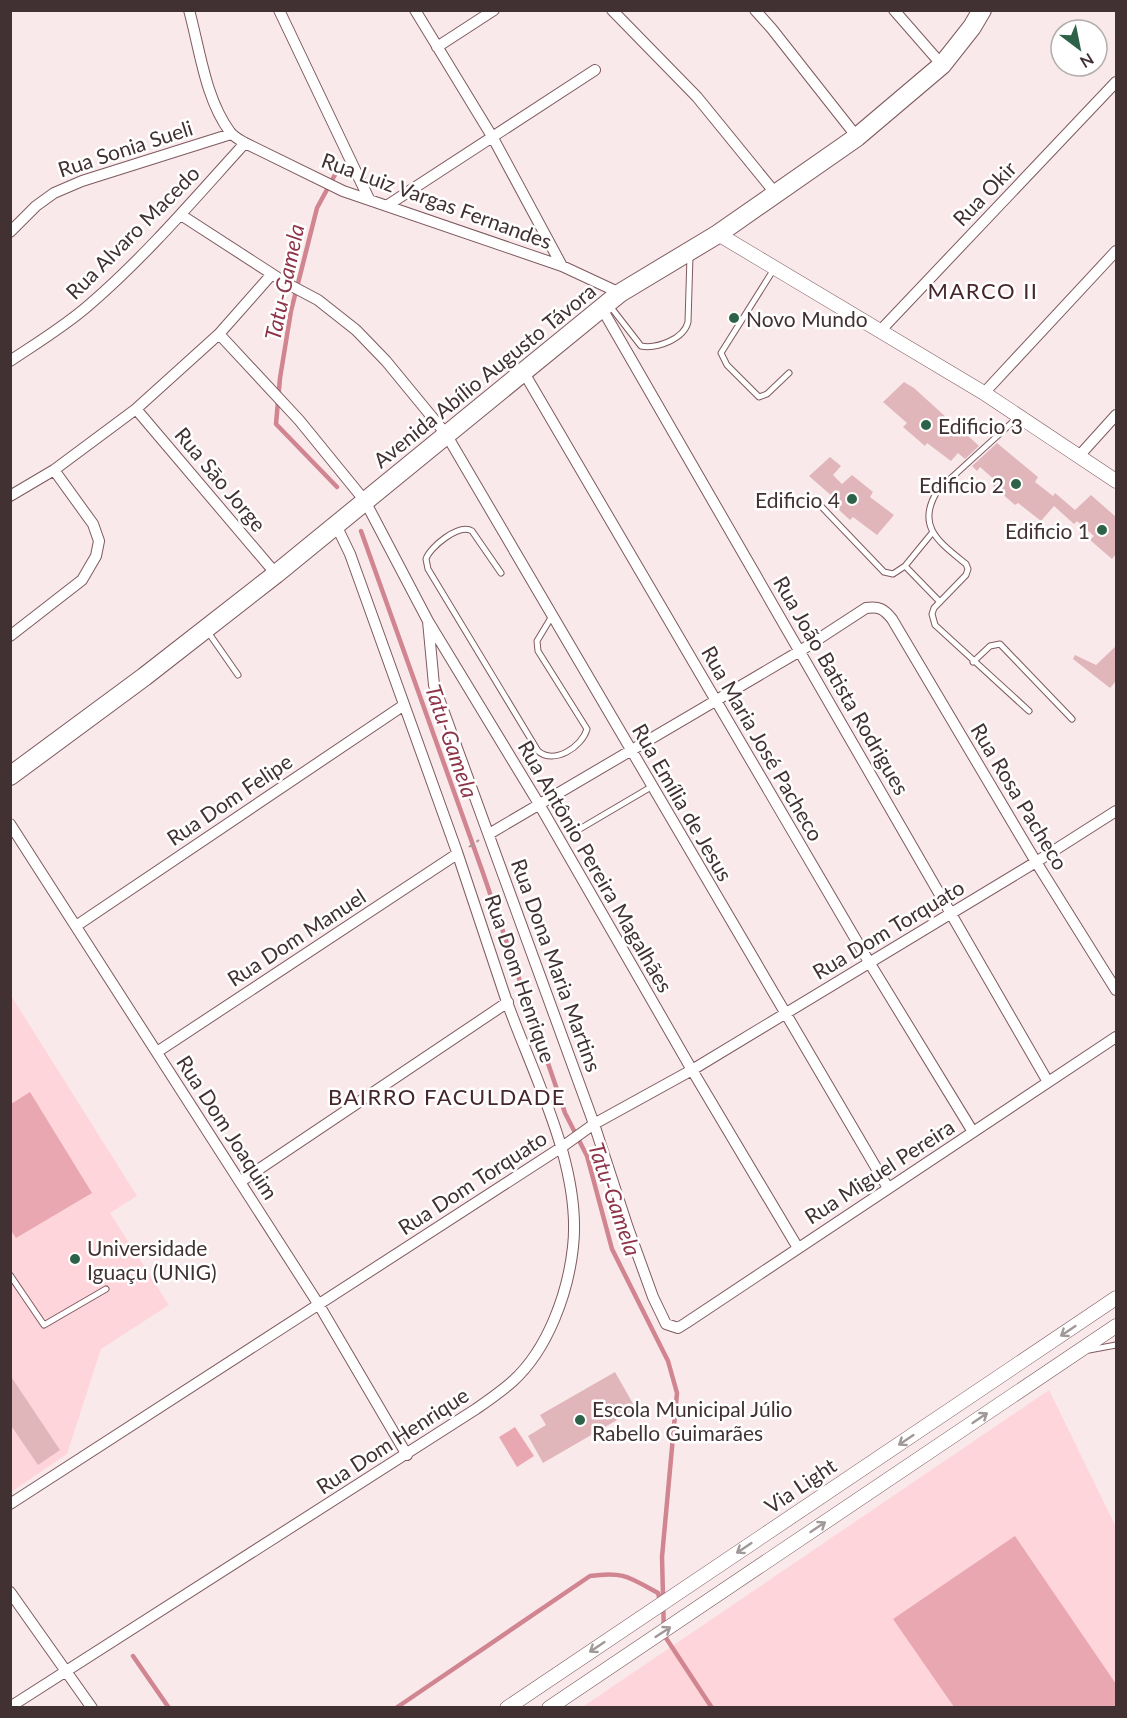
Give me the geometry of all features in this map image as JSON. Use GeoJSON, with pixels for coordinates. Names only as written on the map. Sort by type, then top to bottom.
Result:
{"type":"FeatureCollection","features":[{"type":"Feature","properties":{"kind":"main road","name":"Avenida Abílio Augusto Távora"},"geometry":{"type":"LineString","coordinates":[[10,776],[276,574],[610,301],[718,234],[857,137],[942,64],[972,27],[982,10]]}},
{"type":"Feature","properties":{"kind":"street","name":"Rua Luiz Vargas Fernandes"},"geometry":{"type":"LineString","coordinates":[[189,10],[207,82],[217,108],[231,134],[343,190],[562,266],[610,301]]}},
{"type":"Feature","properties":{"kind":"street"},"geometry":{"type":"LineString","coordinates":[[279,10],[369,200]]}},
{"type":"Feature","properties":{"kind":"street"},"geometry":{"type":"LineString","coordinates":[[415,10],[493,138],[562,266]]}},
{"type":"Feature","properties":{"kind":"street"},"geometry":{"type":"LineString","coordinates":[[437,47],[494,10]]}},
{"type":"Feature","properties":{"kind":"street"},"geometry":{"type":"LineString","coordinates":[[612,10],[697,97],[776,194]]}},
{"type":"Feature","properties":{"kind":"street"},"geometry":{"type":"LineString","coordinates":[[755,10],[857,137]]}},
{"type":"Feature","properties":{"kind":"street"},"geometry":{"type":"LineString","coordinates":[[894,10],[942,64]]}},
{"type":"Feature","properties":{"kind":"street"},"geometry":{"type":"LineString","coordinates":[[388,205],[595,70]]}},
{"type":"Feature","properties":{"kind":"street","name":"Rua Okir"},"geometry":{"type":"LineString","coordinates":[[880,331],[1116,82]]}},
{"type":"Feature","properties":{"kind":"street","name":"Rua Sonia Sueli"},"geometry":{"type":"LineString","coordinates":[[10,232],[54,192],[231,134]]}},
{"type":"Feature","properties":{"kind":"street","name":"Rua Alvaro Macedo"},"geometry":{"type":"LineString","coordinates":[[10,361],[88,306],[181,215],[245,143]]}},
{"type":"Feature","properties":{"kind":"street","name":"Rua Emília de Jesus"},"geometry":{"type":"LineString","coordinates":[[181,215],[286,283],[318,300],[357,330],[386,361],[446,434],[888,1188]]}},
{"type":"Feature","properties":{"kind":"street"},"geometry":{"type":"LineString","coordinates":[[718,234],[984,393],[1116,481]]}},
{"type":"Feature","properties":{"kind":"street"},"geometry":{"type":"LineString","coordinates":[[984,393],[1116,251]]}},
{"type":"Feature","properties":{"kind":"street"},"geometry":{"type":"LineString","coordinates":[[10,496],[54,470],[136,409],[219,334],[272,274]]}},
{"type":"Feature","properties":{"kind":"street","name":"Rua João Batista Rodrigues"},"geometry":{"type":"LineString","coordinates":[[610,301],[800,651],[1048,1082]]}},
{"type":"Feature","properties":{"kind":"street","name":"Rua Antônio Pereira Magalhães"},"geometry":{"type":"LineString","coordinates":[[219,334],[299,420],[365,501],[428,621],[539,804],[692,1070],[798,1248]]}},
{"type":"Feature","properties":{"kind":"street","name":"Rua Maria José Pacheco"},"geometry":{"type":"LineString","coordinates":[[522,371],[869,962],[973,1132]]}},
{"type":"Feature","properties":{"kind":"street","name":"Rua Sāo Jorge"},"geometry":{"type":"LineString","coordinates":[[136,409],[276,574]]}},
{"type":"Feature","properties":{"kind":"street"},"geometry":{"type":"LineString","coordinates":[[1078,456],[1116,415]]}},
{"type":"Feature","properties":{"kind":"street"},"geometry":{"type":"LineString","coordinates":[[10,636],[82,580],[96,556],[99,541],[93,524],[54,470]]}},
{"type":"Feature","properties":{"kind":"street","name":"Rua Dom Henrique"},"geometry":{"type":"LineString","coordinates":[[10,1707],[476,1409],[514,1380],[531,1361],[555,1319],[566,1287],[573,1247],[574,1216],[565,1145],[508,1002],[458,854],[350,554],[336,525]]}},
{"type":"Feature","properties":{"kind":"street","name":"Rua Rosa Pacheco"},"geometry":{"type":"LineString","coordinates":[[800,651],[866,608],[884,609],[1116,990]]}},
{"type":"Feature","properties":{"kind":"street","name":"Rua Dona Maria Martins"},"geometry":{"type":"LineString","coordinates":[[428,621],[434,685],[594,1124],[628,1228],[663,1319]]}},
{"type":"Feature","properties":{"kind":"street"},"geometry":{"type":"LineString","coordinates":[[489,834],[800,651]]}},
{"type":"Feature","properties":{"kind":"street","name":"Rua Dom Felipe"},"geometry":{"type":"LineString","coordinates":[[76,926],[404,705]]}},
{"type":"Feature","properties":{"kind":"street","name":"Rua Dom Torquato"},"geometry":{"type":"LineString","coordinates":[[10,1504],[594,1124],[692,1070],[1116,812]]}},
{"type":"Feature","properties":{"kind":"street","name":"Rua Dom Joaquim"},"geometry":{"type":"LineString","coordinates":[[10,824],[319,1305],[407,1455]]}},
{"type":"Feature","properties":{"kind":"street","name":"Rua Dom Manuel"},"geometry":{"type":"LineString","coordinates":[[157,1052],[458,854]]}},
{"type":"Feature","properties":{"kind":"street"},"geometry":{"type":"LineString","coordinates":[[240,1182],[508,1002]]}},
{"type":"Feature","properties":{"kind":"street","name":"Rua Miguel Pereira"},"geometry":{"type":"LineString","coordinates":[[663,1319],[671,1327],[678,1328],[1116,1037]]}},
{"type":"Feature","properties":{"kind":"street","name":"Via Light"},"geometry":{"type":"LineString","coordinates":[[507,1707],[1116,1299]]}},
{"type":"Feature","properties":{"kind":"street"},"geometry":{"type":"LineString","coordinates":[[549,1707],[1116,1326]]}},
{"type":"Feature","properties":{"kind":"street"},"geometry":{"type":"LineString","coordinates":[[10,1592],[92,1707]]}},
{"type":"Feature","properties":{"kind":"lane"},"geometry":{"type":"LineString","coordinates":[[610,301],[641,346],[649,347],[679,337],[688,322],[690,251]]}},
{"type":"Feature","properties":{"kind":"lane"},"geometry":{"type":"LineString","coordinates":[[774,268],[722,353],[727,365],[759,397],[768,394],[789,373]]}},
{"type":"Feature","properties":{"kind":"lane"},"geometry":{"type":"LineString","coordinates":[[1019,416],[938,490],[929,504],[928,514],[932,533],[966,564],[968,569],[966,575],[934,608],[932,615],[935,625],[1029,711]]}},
{"type":"Feature","properties":{"kind":"lane"},"geometry":{"type":"LineString","coordinates":[[817,502],[884,572],[893,574],[905,566],[932,533]]}},
{"type":"Feature","properties":{"kind":"lane"},"geometry":{"type":"LineString","coordinates":[[501,573],[468,528],[461,529],[433,546],[426,559],[428,569],[538,751],[543,755],[553,757],[580,742],[587,729],[538,651],[537,640],[552,616]]}},
{"type":"Feature","properties":{"kind":"lane"},"geometry":{"type":"LineString","coordinates":[[905,566],[939,602]]}},
{"type":"Feature","properties":{"kind":"lane"},"geometry":{"type":"LineString","coordinates":[[206,629],[238,675]]}},
{"type":"Feature","properties":{"kind":"lane"},"geometry":{"type":"LineString","coordinates":[[973,662],[990,646],[1000,644],[1072,719]]}},
{"type":"Feature","properties":{"kind":"lane"},"geometry":{"type":"LineString","coordinates":[[578,830],[651,787]]}},
{"type":"Feature","properties":{"kind":"lane"},"geometry":{"type":"LineString","coordinates":[[10,1275],[44,1325],[106,1289]]}},
{"type":"Feature","properties":{"kind":"lane"},"geometry":{"type":"LineString","coordinates":[[1078,1352],[1116,1345]]}},
{"type":"Feature","properties":{"kind":"path"},"geometry":{"type":"LineString","coordinates":[[458,854],[489,834]]}},
{"type":"Feature","properties":{"kind":"shaded area","name":"Universidade Iguaçu (UNIG)"},"geometry":{"type":"Polygon","coordinates":[[[10,994],[137,1196],[110,1213],[169,1305],[101,1349],[67,1454],[11,1492],[10,994]]]}},
{"type":"Feature","properties":{"kind":"shaded area"},"geometry":{"type":"Polygon","coordinates":[[[30,1092],[92,1193],[16,1238],[10,1229],[11,1104],[30,1092]]]}},
{"type":"Feature","properties":{"kind":"shaded area"},"geometry":{"type":"Polygon","coordinates":[[[1049,1390],[1116,1527],[1116,1707],[581,1708],[1049,1390]]]}},
{"type":"Feature","properties":{"kind":"shaded area"},"geometry":{"type":"Polygon","coordinates":[[[515,1427],[534,1456],[517,1467],[499,1437],[515,1427]]]}},
{"type":"Feature","properties":{"kind":"shaded area"},"geometry":{"type":"Polygon","coordinates":[[[1015,1536],[1116,1684],[1116,1707],[954,1707],[893,1619],[1015,1536]]]}},
{"type":"Feature","properties":{"kind":"building","name":"Edificio 3"},"geometry":{"type":"Polygon","coordinates":[[[904,382],[914,388],[947,418],[945,423],[962,436],[965,433],[979,446],[965,459],[958,453],[951,461],[927,443],[925,446],[903,427],[907,423],[883,402],[904,382]]]}},
{"type":"Feature","properties":{"kind":"building"},"geometry":{"type":"Polygon","coordinates":[[[997,443],[1038,477],[1035,482],[1053,496],[1055,493],[1075,510],[1091,495],[1116,517],[1116,554],[1112,559],[1090,540],[1094,536],[1077,521],[1074,524],[1054,506],[1041,521],[1018,503],[1015,505],[993,486],[997,482],[980,467],[977,471],[972,466],[997,443]]]}},
{"type":"Feature","properties":{"kind":"building","name":"Edificio 4"},"geometry":{"type":"Polygon","coordinates":[[[830,457],[841,466],[833,475],[842,484],[852,475],[873,492],[870,497],[894,515],[877,535],[853,517],[850,520],[829,501],[833,497],[809,476],[830,457]]]}},
{"type":"Feature","properties":{"kind":"building"},"geometry":{"type":"Polygon","coordinates":[[[1116,646],[1116,681],[1110,688],[1073,659],[1075,655],[1096,665],[1116,646]]]}},
{"type":"Feature","properties":{"kind":"building","name":"Escola Municipal Júlio Rabello Guimarães"},"geometry":{"type":"Polygon","coordinates":[[[615,1372],[636,1409],[543,1463],[528,1436],[546,1425],[540,1415],[615,1372]]]}},
{"type":"Feature","properties":{"kind":"building"},"geometry":{"type":"Polygon","coordinates":[[[10,1375],[60,1450],[38,1465],[10,1424],[10,1375]]]}},
{"type":"Feature","properties":{"kind":"waterway","name":"Tatu-Gamela"},"geometry":{"type":"LineString","coordinates":[[337,171],[317,208],[291,311],[280,378],[276,424],[337,487]]}},
{"type":"Feature","properties":{"kind":"waterway","name":"Tatu-Gamela"},"geometry":{"type":"LineString","coordinates":[[361,531],[483,873],[565,1113],[587,1156],[612,1249],[668,1361],[677,1393],[662,1557],[664,1635],[712,1708]]}},
{"type":"Feature","properties":{"kind":"waterway"},"geometry":{"type":"LineString","coordinates":[[396,1708],[590,1576],[610,1574],[625,1577],[658,1593],[660,1601]]}},
{"type":"Feature","properties":{"kind":"waterway"},"geometry":{"type":"LineString","coordinates":[[133,1656],[169,1708]]}},
{"type":"Feature","properties":{"kind":"place","name":"Novo Mundo"},"geometry":{"type":"Point","coordinates":[734,318]}},
{"type":"Feature","properties":{"kind":"place","name":"Edificio 3"},"geometry":{"type":"Point","coordinates":[926,425]}},
{"type":"Feature","properties":{"kind":"place","name":"Edificio 2"},"geometry":{"type":"Point","coordinates":[1016,484]}},
{"type":"Feature","properties":{"kind":"place","name":"Edificio 4"},"geometry":{"type":"Point","coordinates":[852,499]}},
{"type":"Feature","properties":{"kind":"place","name":"Edificio 1"},"geometry":{"type":"Point","coordinates":[1102,530]}},
{"type":"Feature","properties":{"kind":"place","name":"Universidade Iguaçu (UNIG)"},"geometry":{"type":"Point","coordinates":[75,1259]}},
{"type":"Feature","properties":{"kind":"place","name":"Escola Municipal Júlio Rabello Guimarães"},"geometry":{"type":"Point","coordinates":[580,1420]}},
{"type":"Feature","properties":{"kind":"district","name":"MARCO II"},"geometry":{"type":"Point","coordinates":[983,290]}},
{"type":"Feature","properties":{"kind":"district","name":"BAIRRO FACULDADE"},"geometry":{"type":"Point","coordinates":[447,1096]}}]}
